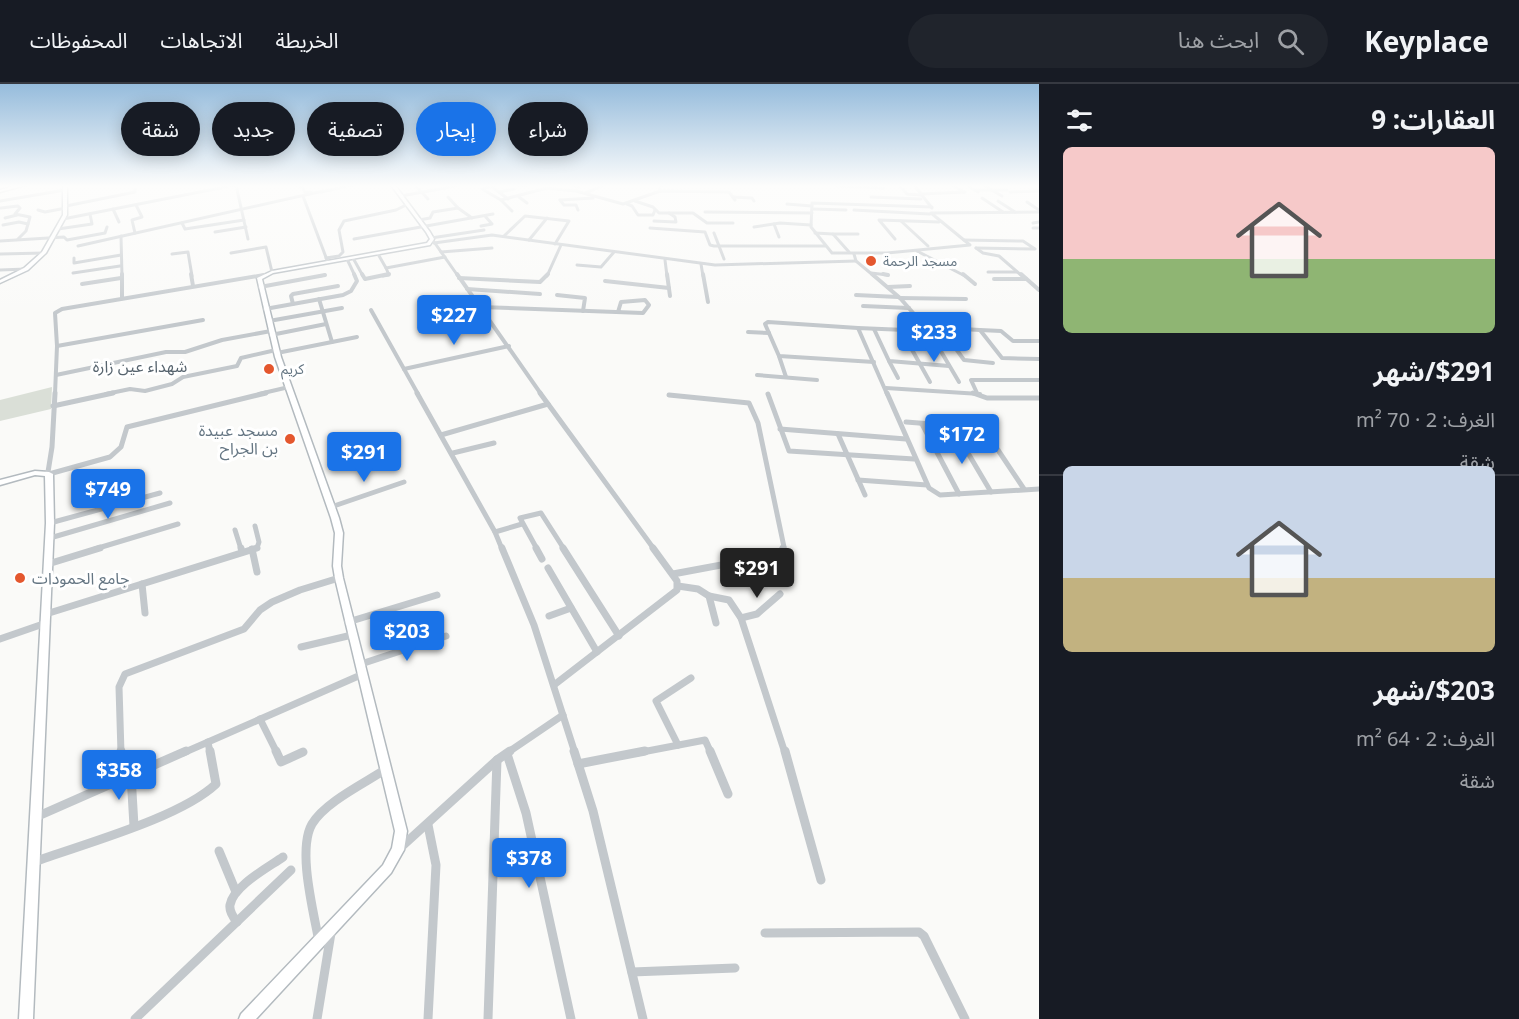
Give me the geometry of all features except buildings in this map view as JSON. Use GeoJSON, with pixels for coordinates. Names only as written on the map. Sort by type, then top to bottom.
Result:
{"type":"FeatureCollection","features":[{"type":"Feature","properties":{"kind":"street"},"geometry":{"type":"LineString","coordinates":[[18,240],[27,229]]}},
{"type":"Feature","properties":{"kind":"street"},"geometry":{"type":"LineString","coordinates":[[0,282],[26,269],[44,253],[58,229]]}},
{"type":"Feature","properties":{"kind":"street"},"geometry":{"type":"LineString","coordinates":[[0,241],[64,237],[67,240],[102,235],[107,232],[107,229]]}},
{"type":"Feature","properties":{"kind":"street"},"geometry":{"type":"LineString","coordinates":[[134,229],[135,233]]}},
{"type":"Feature","properties":{"kind":"street"},"geometry":{"type":"LineString","coordinates":[[78,246],[156,229]]}},
{"type":"Feature","properties":{"kind":"street"},"geometry":{"type":"LineString","coordinates":[[215,232],[236,229]]}},
{"type":"Feature","properties":{"kind":"street"},"geometry":{"type":"LineString","coordinates":[[246,229],[248,239]]}},
{"type":"Feature","properties":{"kind":"street"},"geometry":{"type":"LineString","coordinates":[[315,229],[327,260]]}},
{"type":"Feature","properties":{"kind":"street"},"geometry":{"type":"LineString","coordinates":[[25,1019],[50,538],[48,473],[52,447],[56,375],[55,313],[122,298],[268,273],[327,260],[343,252],[340,229]]}},
{"type":"Feature","properties":{"kind":"street"},"geometry":{"type":"LineString","coordinates":[[354,239],[410,229]]}},
{"type":"Feature","properties":{"kind":"street"},"geometry":{"type":"LineString","coordinates":[[426,229],[548,404],[673,574],[678,586]]}},
{"type":"Feature","properties":{"kind":"street"},"geometry":{"type":"LineString","coordinates":[[504,236],[511,229]]}},
{"type":"Feature","properties":{"kind":"street"},"geometry":{"type":"LineString","coordinates":[[530,240],[539,229]]}},
{"type":"Feature","properties":{"kind":"street"},"geometry":{"type":"LineString","coordinates":[[555,244],[566,229]]}},
{"type":"Feature","properties":{"kind":"street"},"geometry":{"type":"LineString","coordinates":[[659,229],[705,232],[710,245],[825,246]]}},
{"type":"Feature","properties":{"kind":"street"},"geometry":{"type":"LineString","coordinates":[[776,229],[780,237]]}},
{"type":"Feature","properties":{"kind":"street"},"geometry":{"type":"LineString","coordinates":[[813,229],[834,254],[917,250],[970,244]]}},
{"type":"Feature","properties":{"kind":"street"},"geometry":{"type":"LineString","coordinates":[[886,229],[895,239]]}},
{"type":"Feature","properties":{"kind":"street"},"geometry":{"type":"LineString","coordinates":[[909,229],[928,246]]}},
{"type":"Feature","properties":{"kind":"street"},"geometry":{"type":"LineString","coordinates":[[949,229],[983,253],[991,262]]}},
{"type":"Feature","properties":{"kind":"street"},"geometry":{"type":"LineString","coordinates":[[327,260],[378,254],[484,230],[487,235]]}},
{"type":"Feature","properties":{"kind":"street"},"geometry":{"type":"LineString","coordinates":[[714,233],[724,259]]}},
{"type":"Feature","properties":{"kind":"street"},"geometry":{"type":"LineString","coordinates":[[815,233],[858,234]]}},
{"type":"Feature","properties":{"kind":"street"},"geometry":{"type":"LineString","coordinates":[[833,234],[852,253],[856,261],[899,297],[928,329],[959,382]]}},
{"type":"Feature","properties":{"kind":"street"},"geometry":{"type":"LineString","coordinates":[[433,240],[487,235],[504,236],[701,264],[856,261]]}},
{"type":"Feature","properties":{"kind":"street"},"geometry":{"type":"LineString","coordinates":[[121,236],[122,298]]}},
{"type":"Feature","properties":{"kind":"street"},"geometry":{"type":"LineString","coordinates":[[964,240],[1023,241],[1035,249],[976,248]]}},
{"type":"Feature","properties":{"kind":"street"},"geometry":{"type":"LineString","coordinates":[[459,278],[540,282],[550,273],[561,245]]}},
{"type":"Feature","properties":{"kind":"street"},"geometry":{"type":"LineString","coordinates":[[231,253],[266,247],[268,273]]}},
{"type":"Feature","properties":{"kind":"street"},"geometry":{"type":"LineString","coordinates":[[485,248],[488,255]]}},
{"type":"Feature","properties":{"kind":"street"},"geometry":{"type":"LineString","coordinates":[[441,252],[492,248]]}},
{"type":"Feature","properties":{"kind":"street"},"geometry":{"type":"LineString","coordinates":[[917,250],[961,273],[975,284]]}},
{"type":"Feature","properties":{"kind":"street"},"geometry":{"type":"LineString","coordinates":[[172,254],[188,252],[193,286]]}},
{"type":"Feature","properties":{"kind":"street"},"geometry":{"type":"LineString","coordinates":[[577,265],[601,267],[614,252]]}},
{"type":"Feature","properties":{"kind":"street"},"geometry":{"type":"LineString","coordinates":[[0,254],[44,253]]}},
{"type":"Feature","properties":{"kind":"street"},"geometry":{"type":"LineString","coordinates":[[983,253],[999,256],[1039,290]]}},
{"type":"Feature","properties":{"kind":"street"},"geometry":{"type":"LineString","coordinates":[[350,258],[365,279],[389,275],[378,254]]}},
{"type":"Feature","properties":{"kind":"street"},"geometry":{"type":"LineString","coordinates":[[73,263],[121,255]]}},
{"type":"Feature","properties":{"kind":"street"},"geometry":{"type":"LineString","coordinates":[[386,268],[445,257]]}},
{"type":"Feature","properties":{"kind":"street"},"geometry":{"type":"LineString","coordinates":[[265,309],[343,295],[351,291],[357,281],[350,258]]}},
{"type":"Feature","properties":{"kind":"street"},"geometry":{"type":"LineString","coordinates":[[665,260],[670,296]]}},
{"type":"Feature","properties":{"kind":"street"},"geometry":{"type":"LineString","coordinates":[[701,264],[708,302]]}},
{"type":"Feature","properties":{"kind":"street"},"geometry":{"type":"LineString","coordinates":[[72,273],[120,266]]}},
{"type":"Feature","properties":{"kind":"street"},"geometry":{"type":"LineString","coordinates":[[0,270],[26,269]]}},
{"type":"Feature","properties":{"kind":"street"},"geometry":{"type":"LineString","coordinates":[[988,272],[1018,272]]}},
{"type":"Feature","properties":{"kind":"street"},"geometry":{"type":"LineString","coordinates":[[268,273],[259,278],[276,352],[332,507],[339,533],[337,566],[339,578],[401,831],[398,850]]}},
{"type":"Feature","properties":{"kind":"street"},"geometry":{"type":"LineString","coordinates":[[871,273],[888,275]]}},
{"type":"Feature","properties":{"kind":"street"},"geometry":{"type":"LineString","coordinates":[[260,287],[325,275]]}},
{"type":"Feature","properties":{"kind":"street"},"geometry":{"type":"LineString","coordinates":[[82,284],[120,278]]}},
{"type":"Feature","properties":{"kind":"street"},"geometry":{"type":"LineString","coordinates":[[307,279],[312,291]]}},
{"type":"Feature","properties":{"kind":"street"},"geometry":{"type":"LineString","coordinates":[[994,279],[1026,279]]}},
{"type":"Feature","properties":{"kind":"street"},"geometry":{"type":"LineString","coordinates":[[605,281],[669,288]]}},
{"type":"Feature","properties":{"kind":"street"},"geometry":{"type":"LineString","coordinates":[[292,304],[291,295],[338,286]]}},
{"type":"Feature","properties":{"kind":"street"},"geometry":{"type":"LineString","coordinates":[[888,287],[909,286]]}},
{"type":"Feature","properties":{"kind":"street"},"geometry":{"type":"LineString","coordinates":[[467,289],[540,294]]}},
{"type":"Feature","properties":{"kind":"street"},"geometry":{"type":"LineString","coordinates":[[556,310],[557,293],[585,298],[583,312]]}},
{"type":"Feature","properties":{"kind":"street"},"geometry":{"type":"LineString","coordinates":[[856,295],[966,299]]}},
{"type":"Feature","properties":{"kind":"street"},"geometry":{"type":"LineString","coordinates":[[319,299],[332,342]]}},
{"type":"Feature","properties":{"kind":"street"},"geometry":{"type":"LineString","coordinates":[[480,307],[643,313],[649,305],[645,300],[626,300],[621,302],[618,312]]}},
{"type":"Feature","properties":{"kind":"street"},"geometry":{"type":"LineString","coordinates":[[863,306],[909,308]]}},
{"type":"Feature","properties":{"kind":"street"},"geometry":{"type":"LineString","coordinates":[[56,375],[166,352],[173,354],[202,348],[218,341],[270,329],[322,311],[342,308]]}},
{"type":"Feature","properties":{"kind":"street"},"geometry":{"type":"LineString","coordinates":[[371,310],[453,453],[495,532],[534,625],[599,833],[643,1019]]}},
{"type":"Feature","properties":{"kind":"street"},"geometry":{"type":"LineString","coordinates":[[57,346],[203,320]]}},
{"type":"Feature","properties":{"kind":"street"},"geometry":{"type":"LineString","coordinates":[[786,377],[765,324],[768,322],[874,329],[940,328],[1001,331],[1013,341],[1039,341]]}},
{"type":"Feature","properties":{"kind":"street"},"geometry":{"type":"LineString","coordinates":[[270,329],[326,324]]}},
{"type":"Feature","properties":{"kind":"street"},"geometry":{"type":"LineString","coordinates":[[858,328],[927,485],[938,494],[1039,489]]}},
{"type":"Feature","properties":{"kind":"street"},"geometry":{"type":"LineString","coordinates":[[940,328],[964,360],[993,363]]}},
{"type":"Feature","properties":{"kind":"street"},"geometry":{"type":"LineString","coordinates":[[874,329],[898,378]]}},
{"type":"Feature","properties":{"kind":"street"},"geometry":{"type":"LineString","coordinates":[[901,330],[930,382]]}},
{"type":"Feature","properties":{"kind":"street"},"geometry":{"type":"LineString","coordinates":[[980,330],[1002,358],[1039,359]]}},
{"type":"Feature","properties":{"kind":"street"},"geometry":{"type":"LineString","coordinates":[[748,332],[769,333]]}},
{"type":"Feature","properties":{"kind":"street"},"geometry":{"type":"LineString","coordinates":[[53,406],[130,389],[145,390],[172,384],[183,377],[237,366],[241,358],[357,337]]}},
{"type":"Feature","properties":{"kind":"street"},"geometry":{"type":"LineString","coordinates":[[404,369],[509,346]]}},
{"type":"Feature","properties":{"kind":"street"},"geometry":{"type":"LineString","coordinates":[[779,356],[874,362]]}},
{"type":"Feature","properties":{"kind":"street"},"geometry":{"type":"LineString","coordinates":[[889,361],[949,366]]}},
{"type":"Feature","properties":{"kind":"street"},"geometry":{"type":"LineString","coordinates":[[757,375],[817,380]]}},
{"type":"Feature","properties":{"kind":"street"},"geometry":{"type":"LineString","coordinates":[[977,393],[971,380],[1039,380]]}},
{"type":"Feature","properties":{"kind":"street"},"geometry":{"type":"LineString","coordinates":[[0,483],[110,457],[122,447],[127,427],[289,387]]}},
{"type":"Feature","properties":{"kind":"street"},"geometry":{"type":"LineString","coordinates":[[886,388],[977,393],[987,398],[1039,398]]}},
{"type":"Feature","properties":{"kind":"street"},"geometry":{"type":"LineString","coordinates":[[768,394],[789,451],[914,459]]}},
{"type":"Feature","properties":{"kind":"street"},"geometry":{"type":"LineString","coordinates":[[669,395],[749,403],[758,423],[784,547],[780,554],[673,574]]}},
{"type":"Feature","properties":{"kind":"street"},"geometry":{"type":"LineString","coordinates":[[441,435],[548,404]]}},
{"type":"Feature","properties":{"kind":"street"},"geometry":{"type":"LineString","coordinates":[[906,422],[995,429]]}},
{"type":"Feature","properties":{"kind":"street"},"geometry":{"type":"LineString","coordinates":[[922,424],[958,494]]}},
{"type":"Feature","properties":{"kind":"street"},"geometry":{"type":"LineString","coordinates":[[952,426],[991,492]]}},
{"type":"Feature","properties":{"kind":"street"},"geometry":{"type":"LineString","coordinates":[[780,429],[906,439]]}},
{"type":"Feature","properties":{"kind":"street"},"geometry":{"type":"LineString","coordinates":[[984,429],[1024,489]]}},
{"type":"Feature","properties":{"kind":"street"},"geometry":{"type":"LineString","coordinates":[[838,434],[865,495]]}},
{"type":"Feature","properties":{"kind":"street"},"geometry":{"type":"LineString","coordinates":[[453,453],[494,443]]}},
{"type":"Feature","properties":{"kind":"street"},"geometry":{"type":"LineString","coordinates":[[858,480],[927,485]]}},
{"type":"Feature","properties":{"kind":"street"},"geometry":{"type":"LineString","coordinates":[[332,507],[404,482]]}},
{"type":"Feature","properties":{"kind":"street"},"geometry":{"type":"LineString","coordinates":[[50,524],[160,493]]}},
{"type":"Feature","properties":{"kind":"street"},"geometry":{"type":"LineString","coordinates":[[50,538],[170,503]]}},
{"type":"Feature","properties":{"kind":"street"},"geometry":{"type":"LineString","coordinates":[[542,559],[522,524],[521,517],[541,513],[619,636]]}},
{"type":"Feature","properties":{"kind":"street"},"geometry":{"type":"LineString","coordinates":[[48,564],[178,524]]}},
{"type":"Feature","properties":{"kind":"street"},"geometry":{"type":"LineString","coordinates":[[495,532],[522,524]]}},
{"type":"Feature","properties":{"kind":"street"},"geometry":{"type":"LineString","coordinates":[[0,639],[46,618],[259,546],[255,526]]}},
{"type":"Feature","properties":{"kind":"street"},"geometry":{"type":"LineString","coordinates":[[235,530],[242,552]]}},
{"type":"Feature","properties":{"kind":"street"},"geometry":{"type":"LineString","coordinates":[[252,549],[257,572]]}},
{"type":"Feature","properties":{"kind":"street"},"geometry":{"type":"LineString","coordinates":[[548,568],[597,652]]}},
{"type":"Feature","properties":{"kind":"street"},"geometry":{"type":"LineString","coordinates":[[122,779],[119,687],[125,674],[244,629],[262,609],[286,595],[339,578]]}},
{"type":"Feature","properties":{"kind":"street"},"geometry":{"type":"LineString","coordinates":[[142,584],[145,613]]}},
{"type":"Feature","properties":{"kind":"street"},"geometry":{"type":"LineString","coordinates":[[554,685],[673,593],[678,586]]}},
{"type":"Feature","properties":{"kind":"street"},"geometry":{"type":"LineString","coordinates":[[678,586],[731,600],[741,618],[787,759],[821,880]]}},
{"type":"Feature","properties":{"kind":"street"},"geometry":{"type":"LineString","coordinates":[[741,618],[757,614],[780,594]]}},
{"type":"Feature","properties":{"kind":"street"},"geometry":{"type":"LineString","coordinates":[[348,622],[437,595]]}},
{"type":"Feature","properties":{"kind":"street"},"geometry":{"type":"LineString","coordinates":[[709,596],[716,623]]}},
{"type":"Feature","properties":{"kind":"street"},"geometry":{"type":"LineString","coordinates":[[549,616],[571,608]]}},
{"type":"Feature","properties":{"kind":"street"},"geometry":{"type":"LineString","coordinates":[[301,647],[352,635]]}},
{"type":"Feature","properties":{"kind":"street"},"geometry":{"type":"LineString","coordinates":[[361,664],[446,636]]}},
{"type":"Feature","properties":{"kind":"street"},"geometry":{"type":"LineString","coordinates":[[36,817],[363,675]]}},
{"type":"Feature","properties":{"kind":"street"},"geometry":{"type":"LineString","coordinates":[[678,745],[656,701],[692,678]]}},
{"type":"Feature","properties":{"kind":"street"},"geometry":{"type":"LineString","coordinates":[[246,1019],[387,869],[398,850],[497,760],[563,715]]}},
{"type":"Feature","properties":{"kind":"street"},"geometry":{"type":"LineString","coordinates":[[260,719],[281,762],[303,752]]}},
{"type":"Feature","properties":{"kind":"street"},"geometry":{"type":"LineString","coordinates":[[579,764],[703,740],[708,742],[728,794]]}},
{"type":"Feature","properties":{"kind":"street"},"geometry":{"type":"LineString","coordinates":[[33,862],[134,825],[214,789],[216,784],[208,742]]}},
{"type":"Feature","properties":{"kind":"street"},"geometry":{"type":"LineString","coordinates":[[507,754],[526,813],[571,1019]]}},
{"type":"Feature","properties":{"kind":"street"},"geometry":{"type":"LineString","coordinates":[[488,1019],[497,760]]}},
{"type":"Feature","properties":{"kind":"street"},"geometry":{"type":"LineString","coordinates":[[319,943],[306,851],[307,834],[320,816],[386,769]]}},
{"type":"Feature","properties":{"kind":"street"},"geometry":{"type":"LineString","coordinates":[[131,775],[134,825]]}},
{"type":"Feature","properties":{"kind":"street"},"geometry":{"type":"LineString","coordinates":[[428,825],[436,873],[428,1019]]}},
{"type":"Feature","properties":{"kind":"street"},"geometry":{"type":"LineString","coordinates":[[219,851],[236,892]]}},
{"type":"Feature","properties":{"kind":"street"},"geometry":{"type":"LineString","coordinates":[[237,922],[230,911],[230,905],[236,892],[283,857]]}},
{"type":"Feature","properties":{"kind":"street"},"geometry":{"type":"LineString","coordinates":[[135,1019],[291,870]]}},
{"type":"Feature","properties":{"kind":"street"},"geometry":{"type":"LineString","coordinates":[[317,1019],[332,929]]}},
{"type":"Feature","properties":{"kind":"street"},"geometry":{"type":"LineString","coordinates":[[765,933],[919,932],[924,936],[965,1019]]}},
{"type":"Feature","properties":{"kind":"street"},"geometry":{"type":"LineString","coordinates":[[632,972],[735,968]]}},
{"type":"Feature","properties":{"kind":"shaded area"},"geometry":{"type":"Polygon","coordinates":[[[52,387],[51,409],[0,421],[0,400],[52,387]]]}},
{"type":"Feature","properties":{"kind":"place","name":"مسجد الرحمة"},"geometry":{"type":"Point","coordinates":[871,261]}},
{"type":"Feature","properties":{"kind":"place","name":"كريم"},"geometry":{"type":"Point","coordinates":[269,369]}},
{"type":"Feature","properties":{"kind":"place","name":"مسجد عبيدة بن الجراح"},"geometry":{"type":"Point","coordinates":[290,439]}},
{"type":"Feature","properties":{"kind":"place","name":"جامع الحمودات"},"geometry":{"type":"Point","coordinates":[20,578]}},
{"type":"Feature","properties":{"kind":"district","name":"شهداء عين زارة"},"geometry":{"type":"Point","coordinates":[140,366]}}]}
